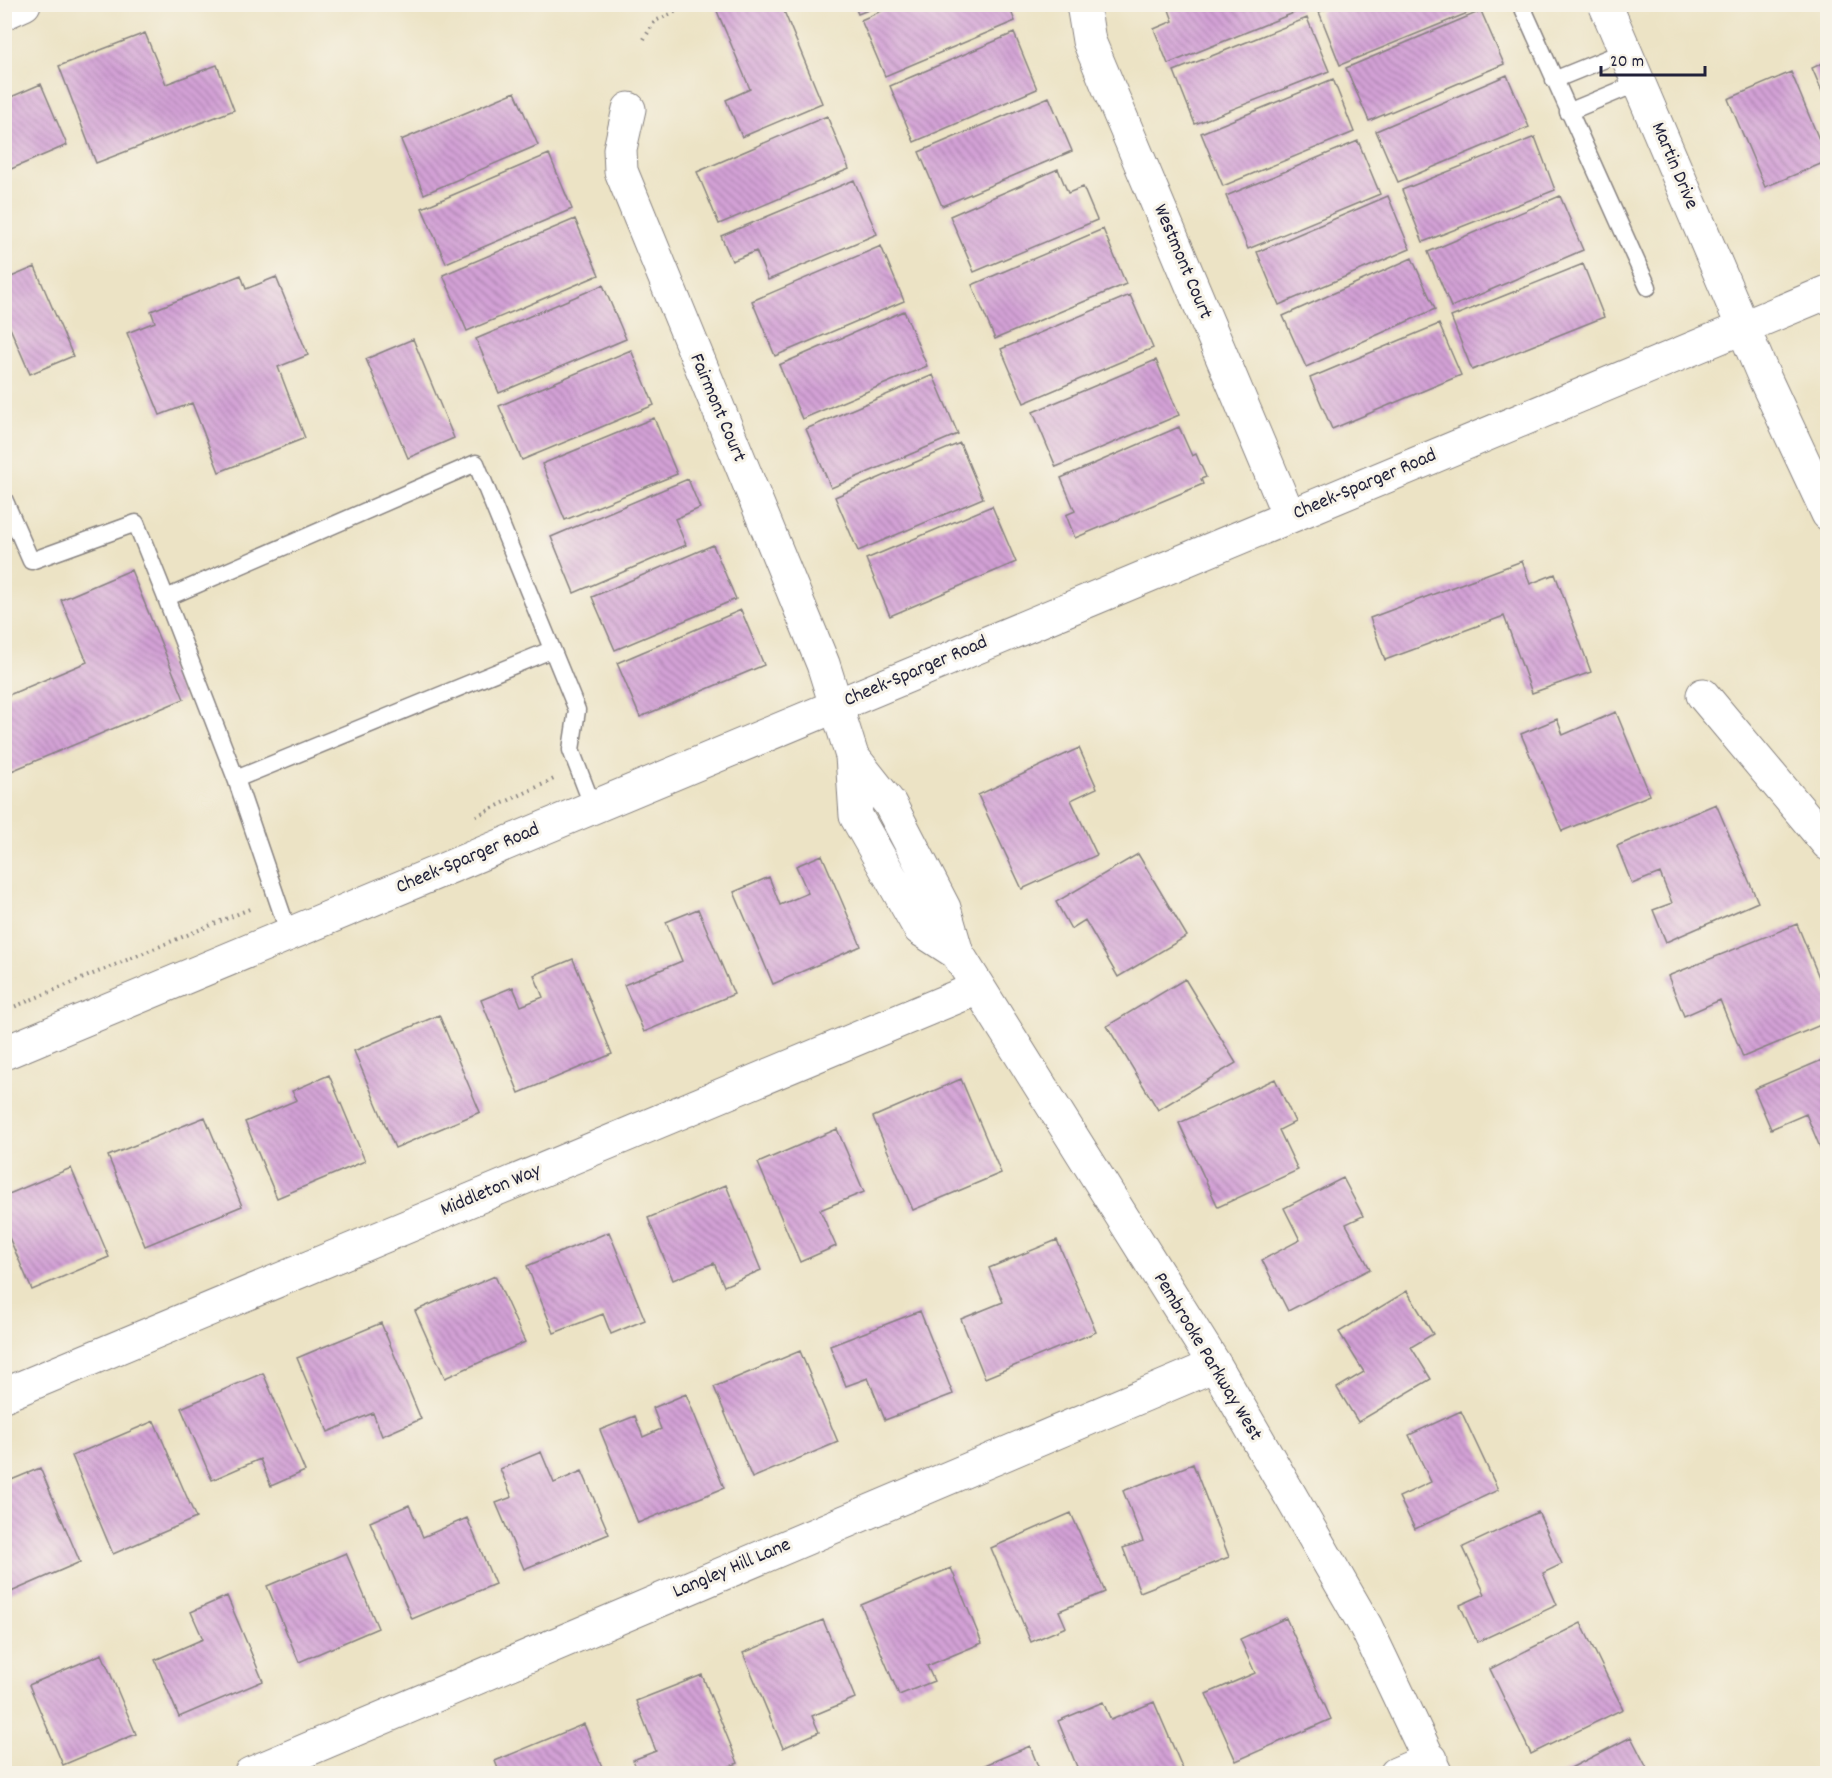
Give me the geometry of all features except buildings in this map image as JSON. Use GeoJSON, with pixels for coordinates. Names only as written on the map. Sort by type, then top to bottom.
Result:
{"type":"FeatureCollection","features":[{"type":"Feature","properties":{"kind":"street"},"geometry":{"type":"LineString","coordinates":[[4,13],[24,4]]}},
{"type":"Feature","properties":{"kind":"street","name":"Westmont Court"},"geometry":{"type":"LineString","coordinates":[[1083,4],[1089,41],[1289,516]]}},
{"type":"Feature","properties":{"kind":"street","name":"Martin Drive"},"geometry":{"type":"LineString","coordinates":[[1605,4],[1742,327],[1827,514]]}},
{"type":"Feature","properties":{"kind":"street","name":"Fairmont Court"},"geometry":{"type":"LineString","coordinates":[[629,109],[620,149],[621,171],[628,193],[823,663],[837,705]]}},
{"type":"Feature","properties":{"kind":"street","name":"Cheek-Sparger Road"},"geometry":{"type":"LineString","coordinates":[[4,1053],[1827,292]]}},
{"type":"Feature","properties":{"kind":"street"},"geometry":{"type":"LineString","coordinates":[[1703,695],[1827,844]]}},
{"type":"Feature","properties":{"kind":"street","name":"Pembrooke Parkway West"},"geometry":{"type":"LineString","coordinates":[[837,705],[852,756],[890,804],[944,908],[957,953],[1215,1365],[1366,1628],[1433,1766]]}},
{"type":"Feature","properties":{"kind":"street","name":"Middleton Way"},"geometry":{"type":"LineString","coordinates":[[4,1395],[978,988]]}},
{"type":"Feature","properties":{"kind":"street","name":"Langley Hill Lane"},"geometry":{"type":"LineString","coordinates":[[250,1773],[1215,1365]]}},
{"type":"Feature","properties":{"kind":"street"},"geometry":{"type":"LineString","coordinates":[[1396,1773],[1433,1766]]}},
{"type":"Feature","properties":{"kind":"lane"},"geometry":{"type":"LineString","coordinates":[[1521,4],[1647,287]]}},
{"type":"Feature","properties":{"kind":"lane"},"geometry":{"type":"LineString","coordinates":[[1554,80],[1625,51]]}},
{"type":"Feature","properties":{"kind":"lane"},"geometry":{"type":"LineString","coordinates":[[1568,112],[1638,83]]}},
{"type":"Feature","properties":{"kind":"lane"},"geometry":{"type":"LineString","coordinates":[[166,598],[476,463],[577,710],[571,750],[593,807]]}},
{"type":"Feature","properties":{"kind":"lane"},"geometry":{"type":"LineString","coordinates":[[4,499],[31,561],[136,523],[236,779],[289,934]]}},
{"type":"Feature","properties":{"kind":"lane"},"geometry":{"type":"LineString","coordinates":[[236,779],[551,650]]}},
{"type":"Feature","properties":{"kind":"path"},"geometry":{"type":"LineString","coordinates":[[644,39],[654,21],[693,4]]}}]}
